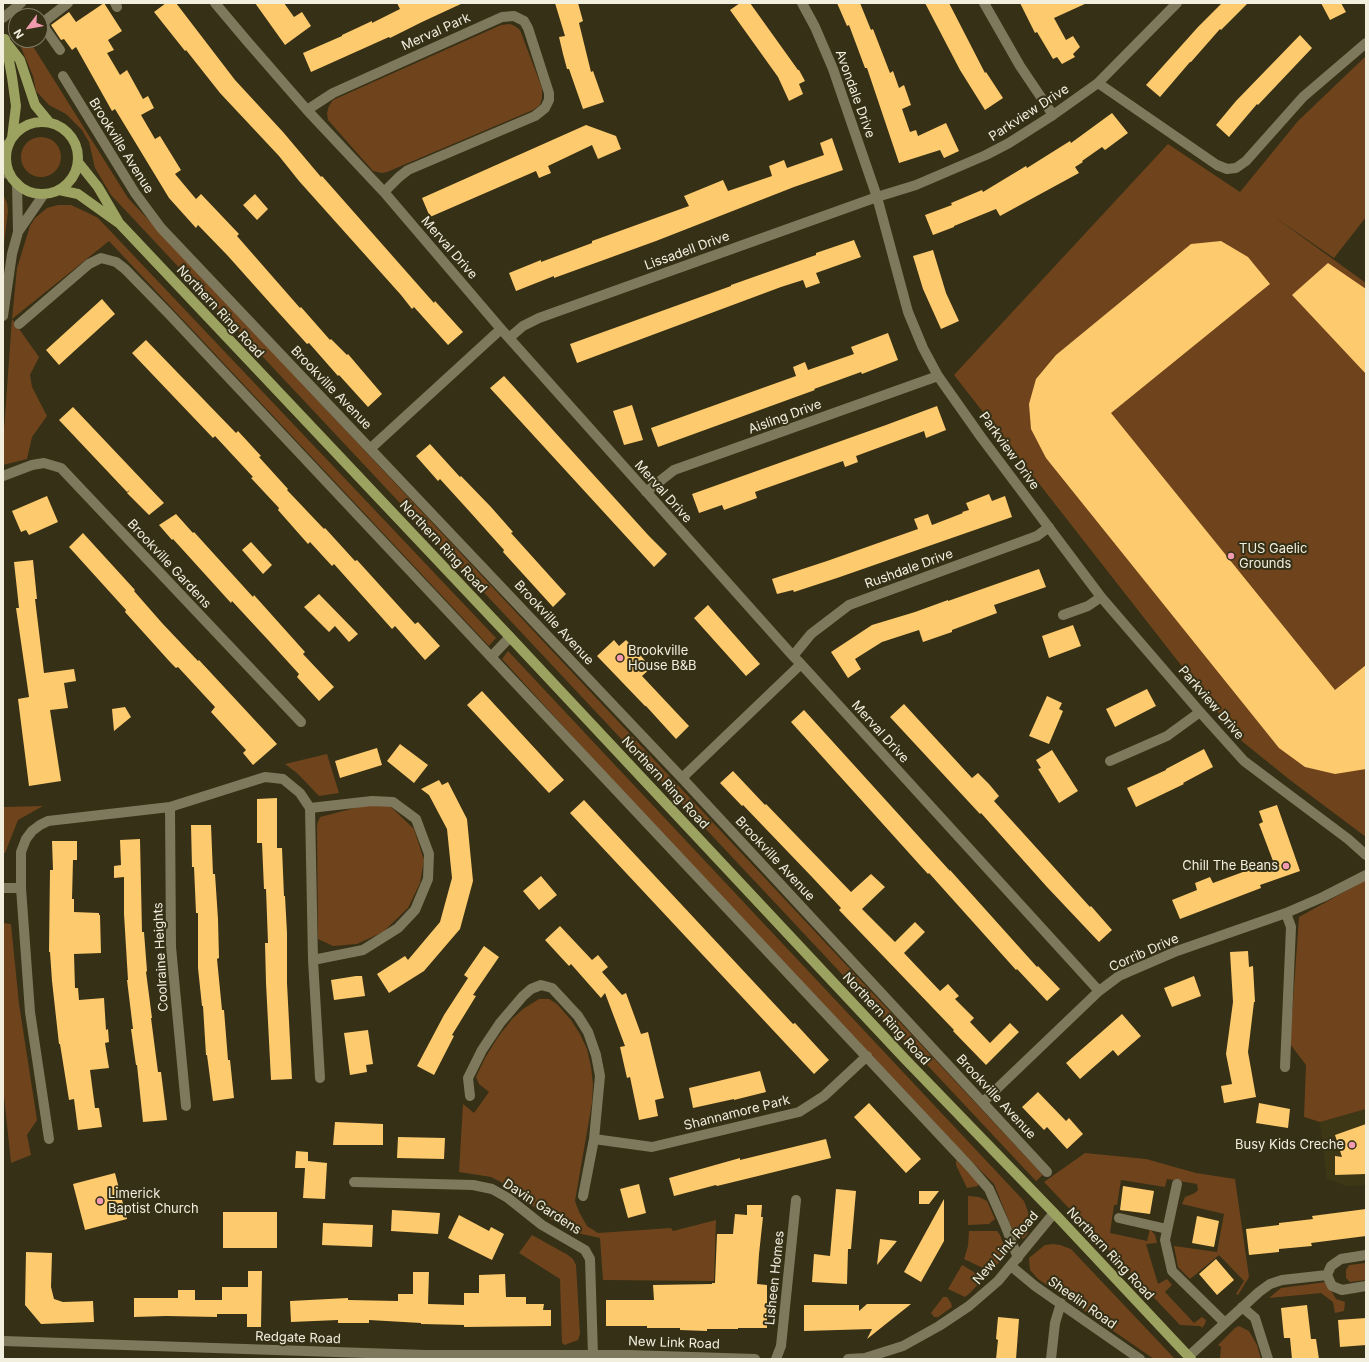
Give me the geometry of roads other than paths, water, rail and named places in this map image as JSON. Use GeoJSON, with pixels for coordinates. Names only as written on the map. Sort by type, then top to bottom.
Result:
{"type":"FeatureCollection","features":[{"type":"Feature","properties":{"kind":"main road"},"geometry":{"type":"LineString","coordinates":[[4,38],[20,60],[35,105],[49,122]]}},
{"type":"Feature","properties":{"kind":"main road"},"geometry":{"type":"LineString","coordinates":[[4,38],[16,106],[8,143],[6,154],[6,173],[16,183],[29,192],[44,194],[59,190],[66,185],[76,170],[78,162],[77,148],[71,136],[62,127],[42,121],[28,124],[21,128],[8,143]]}},
{"type":"Feature","properties":{"kind":"main road"},"geometry":{"type":"LineString","coordinates":[[78,162],[98,188],[120,224]]}},
{"type":"Feature","properties":{"kind":"main road"},"geometry":{"type":"LineString","coordinates":[[59,190],[78,194],[120,224]]}},
{"type":"Feature","properties":{"kind":"main road","name":"Northern Ring Road"},"geometry":{"type":"LineString","coordinates":[[120,224],[510,637],[905,1059],[1054,1213],[1190,1358]]}},
{"type":"Feature","properties":{"kind":"street"},"geometry":{"type":"LineString","coordinates":[[3,18],[21,3]]}},
{"type":"Feature","properties":{"kind":"street"},"geometry":{"type":"LineString","coordinates":[[60,50],[44,25],[46,20],[68,3]]}},
{"type":"Feature","properties":{"kind":"street","name":"Merval Drive"},"geometry":{"type":"LineString","coordinates":[[215,3],[246,41],[384,192],[501,329],[646,492],[793,656],[1099,991]]}},
{"type":"Feature","properties":{"kind":"street","name":"Avondale Drive"},"geometry":{"type":"LineString","coordinates":[[802,3],[815,27],[833,69],[877,197]]}},
{"type":"Feature","properties":{"kind":"street"},"geometry":{"type":"LineString","coordinates":[[984,3],[1020,66],[1053,115]]}},
{"type":"Feature","properties":{"kind":"street","name":"Parkview Drive"},"geometry":{"type":"LineString","coordinates":[[1177,3],[1098,83],[1053,115],[1009,143],[986,155],[916,185],[877,197],[908,312],[923,348],[938,376],[1101,597],[1244,761],[1366,854]]}},
{"type":"Feature","properties":{"kind":"street","name":"Merval Park"},"geometry":{"type":"LineString","coordinates":[[308,110],[333,93],[502,17],[514,16],[524,21],[528,28],[549,93],[549,100],[545,108],[535,116],[408,170],[399,176],[384,192]]}},
{"type":"Feature","properties":{"kind":"street"},"geometry":{"type":"LineString","coordinates":[[1098,83],[1217,165],[1227,169],[1236,168],[1246,161],[1303,97],[1366,43]]}},
{"type":"Feature","properties":{"kind":"street","name":"Brookville Avenue"},"geometry":{"type":"LineString","coordinates":[[63,76],[135,194],[161,228],[682,778],[1047,1172]]}},
{"type":"Feature","properties":{"kind":"street"},"geometry":{"type":"LineString","coordinates":[[3,316],[12,254],[18,232],[16,183]]}},
{"type":"Feature","properties":{"kind":"street"},"geometry":{"type":"LineString","coordinates":[[18,232],[44,194]]}},
{"type":"Feature","properties":{"kind":"street","name":"Lissadell Drive"},"geometry":{"type":"LineString","coordinates":[[509,338],[523,326],[539,318],[877,197]]}},
{"type":"Feature","properties":{"kind":"street"},"geometry":{"type":"LineString","coordinates":[[19,324],[89,264],[101,258],[116,262],[136,279],[970,1167],[989,1189],[1018,1258]]}},
{"type":"Feature","properties":{"kind":"street"},"geometry":{"type":"LineString","coordinates":[[371,448],[501,329]]}},
{"type":"Feature","properties":{"kind":"street","name":"Aisling Drive"},"geometry":{"type":"LineString","coordinates":[[646,492],[674,470],[938,376]]}},
{"type":"Feature","properties":{"kind":"street","name":"Brookville Gardens"},"geometry":{"type":"LineString","coordinates":[[3,476],[32,465],[44,463],[61,468],[301,722]]}},
{"type":"Feature","properties":{"kind":"street","name":"Rushdale Drive"},"geometry":{"type":"LineString","coordinates":[[793,656],[811,634],[848,605],[1037,536],[1049,527]]}},
{"type":"Feature","properties":{"kind":"street"},"geometry":{"type":"LineString","coordinates":[[1063,615],[1088,606],[1101,597]]}},
{"type":"Feature","properties":{"kind":"street"},"geometry":{"type":"LineString","coordinates":[[492,657],[510,637]]}},
{"type":"Feature","properties":{"kind":"street"},"geometry":{"type":"LineString","coordinates":[[682,778],[801,664]]}},
{"type":"Feature","properties":{"kind":"street"},"geometry":{"type":"LineString","coordinates":[[1110,761],[1167,736],[1200,712]]}},
{"type":"Feature","properties":{"kind":"street"},"geometry":{"type":"LineString","coordinates":[[49,1139],[30,1012],[21,888],[20,852],[26,839],[32,831],[48,821],[170,807],[265,776],[283,780],[300,793],[310,808],[313,960],[320,1078]]}},
{"type":"Feature","properties":{"kind":"street"},"geometry":{"type":"LineString","coordinates":[[310,808],[372,801],[393,802],[416,819],[429,854],[428,879],[415,910],[398,928],[363,950],[313,960]]}},
{"type":"Feature","properties":{"kind":"street","name":"Coolraine Heights"},"geometry":{"type":"LineString","coordinates":[[170,807],[171,947],[186,1106]]}},
{"type":"Feature","properties":{"kind":"street","name":"Corrib Drive"},"geometry":{"type":"LineString","coordinates":[[983,1102],[1099,991],[1119,976],[1177,951],[1286,913],[1323,897],[1366,875]]}},
{"type":"Feature","properties":{"kind":"street"},"geometry":{"type":"LineString","coordinates":[[3,888],[21,888]]}},
{"type":"Feature","properties":{"kind":"street"},"geometry":{"type":"LineString","coordinates":[[1285,1067],[1291,927],[1286,913]]}},
{"type":"Feature","properties":{"kind":"street"},"geometry":{"type":"LineString","coordinates":[[470,1096],[468,1078],[482,1050],[500,1023],[523,996],[532,989],[541,985],[552,988],[578,1016],[588,1032],[596,1055],[600,1076],[594,1139],[583,1196]]}},
{"type":"Feature","properties":{"kind":"street","name":"Shannamore Park"},"geometry":{"type":"LineString","coordinates":[[594,1139],[652,1147],[799,1112],[824,1096],[867,1056]]}},
{"type":"Feature","properties":{"kind":"street","name":"Davin Gardens"},"geometry":{"type":"LineString","coordinates":[[354,1182],[473,1185],[492,1189],[508,1198],[542,1225],[585,1250],[590,1259],[593,1355]]}},
{"type":"Feature","properties":{"kind":"street"},"geometry":{"type":"LineString","coordinates":[[1177,1184],[1165,1240],[1172,1271],[1225,1323]]}},
{"type":"Feature","properties":{"kind":"street","name":"Lisheen Homes"},"geometry":{"type":"LineString","coordinates":[[776,1359],[780,1346],[796,1200]]}},
{"type":"Feature","properties":{"kind":"street","name":"New Link Road"},"geometry":{"type":"LineString","coordinates":[[848,1359],[865,1358],[903,1346],[919,1338],[969,1306],[998,1281],[1054,1213]]}},
{"type":"Feature","properties":{"kind":"street"},"geometry":{"type":"LineString","coordinates":[[1119,1218],[1167,1229]]}},
{"type":"Feature","properties":{"kind":"street"},"geometry":{"type":"LineString","coordinates":[[1366,1255],[1341,1259],[1331,1266],[1327,1275],[1332,1286],[1342,1290],[1366,1286]]}},
{"type":"Feature","properties":{"kind":"street","name":"Sheelin Road"},"geometry":{"type":"LineString","coordinates":[[1011,1266],[1035,1286],[1140,1359]]}},
{"type":"Feature","properties":{"kind":"street"},"geometry":{"type":"LineString","coordinates":[[1190,1358],[1242,1307],[1270,1284],[1282,1280],[1327,1275]]}},
{"type":"Feature","properties":{"kind":"street"},"geometry":{"type":"LineString","coordinates":[[1051,1359],[1055,1323],[1061,1303]]}},
{"type":"Feature","properties":{"kind":"street"},"geometry":{"type":"LineString","coordinates":[[1242,1307],[1256,1318],[1268,1359]]}},
{"type":"Feature","properties":{"kind":"street","name":"Redgate Road"},"geometry":{"type":"LineString","coordinates":[[3,1341],[426,1355],[593,1355]]}},
{"type":"Feature","properties":{"kind":"street","name":"New Link Road"},"geometry":{"type":"LineString","coordinates":[[593,1355],[755,1359]]}},
{"type":"Feature","properties":{"kind":"place","name":"TUS Gaelic Grounds"},"geometry":{"type":"Point","coordinates":[1231,556]}},
{"type":"Feature","properties":{"kind":"place","name":"Brookville House B&B"},"geometry":{"type":"Point","coordinates":[620,658]}},
{"type":"Feature","properties":{"kind":"place","name":"Chill The Beans"},"geometry":{"type":"Point","coordinates":[1286,866]}},
{"type":"Feature","properties":{"kind":"place","name":"Busy Kids Creche"},"geometry":{"type":"Point","coordinates":[1352,1145]}},
{"type":"Feature","properties":{"kind":"place","name":"Limerick Baptist Church"},"geometry":{"type":"Point","coordinates":[100,1201]}}]}
